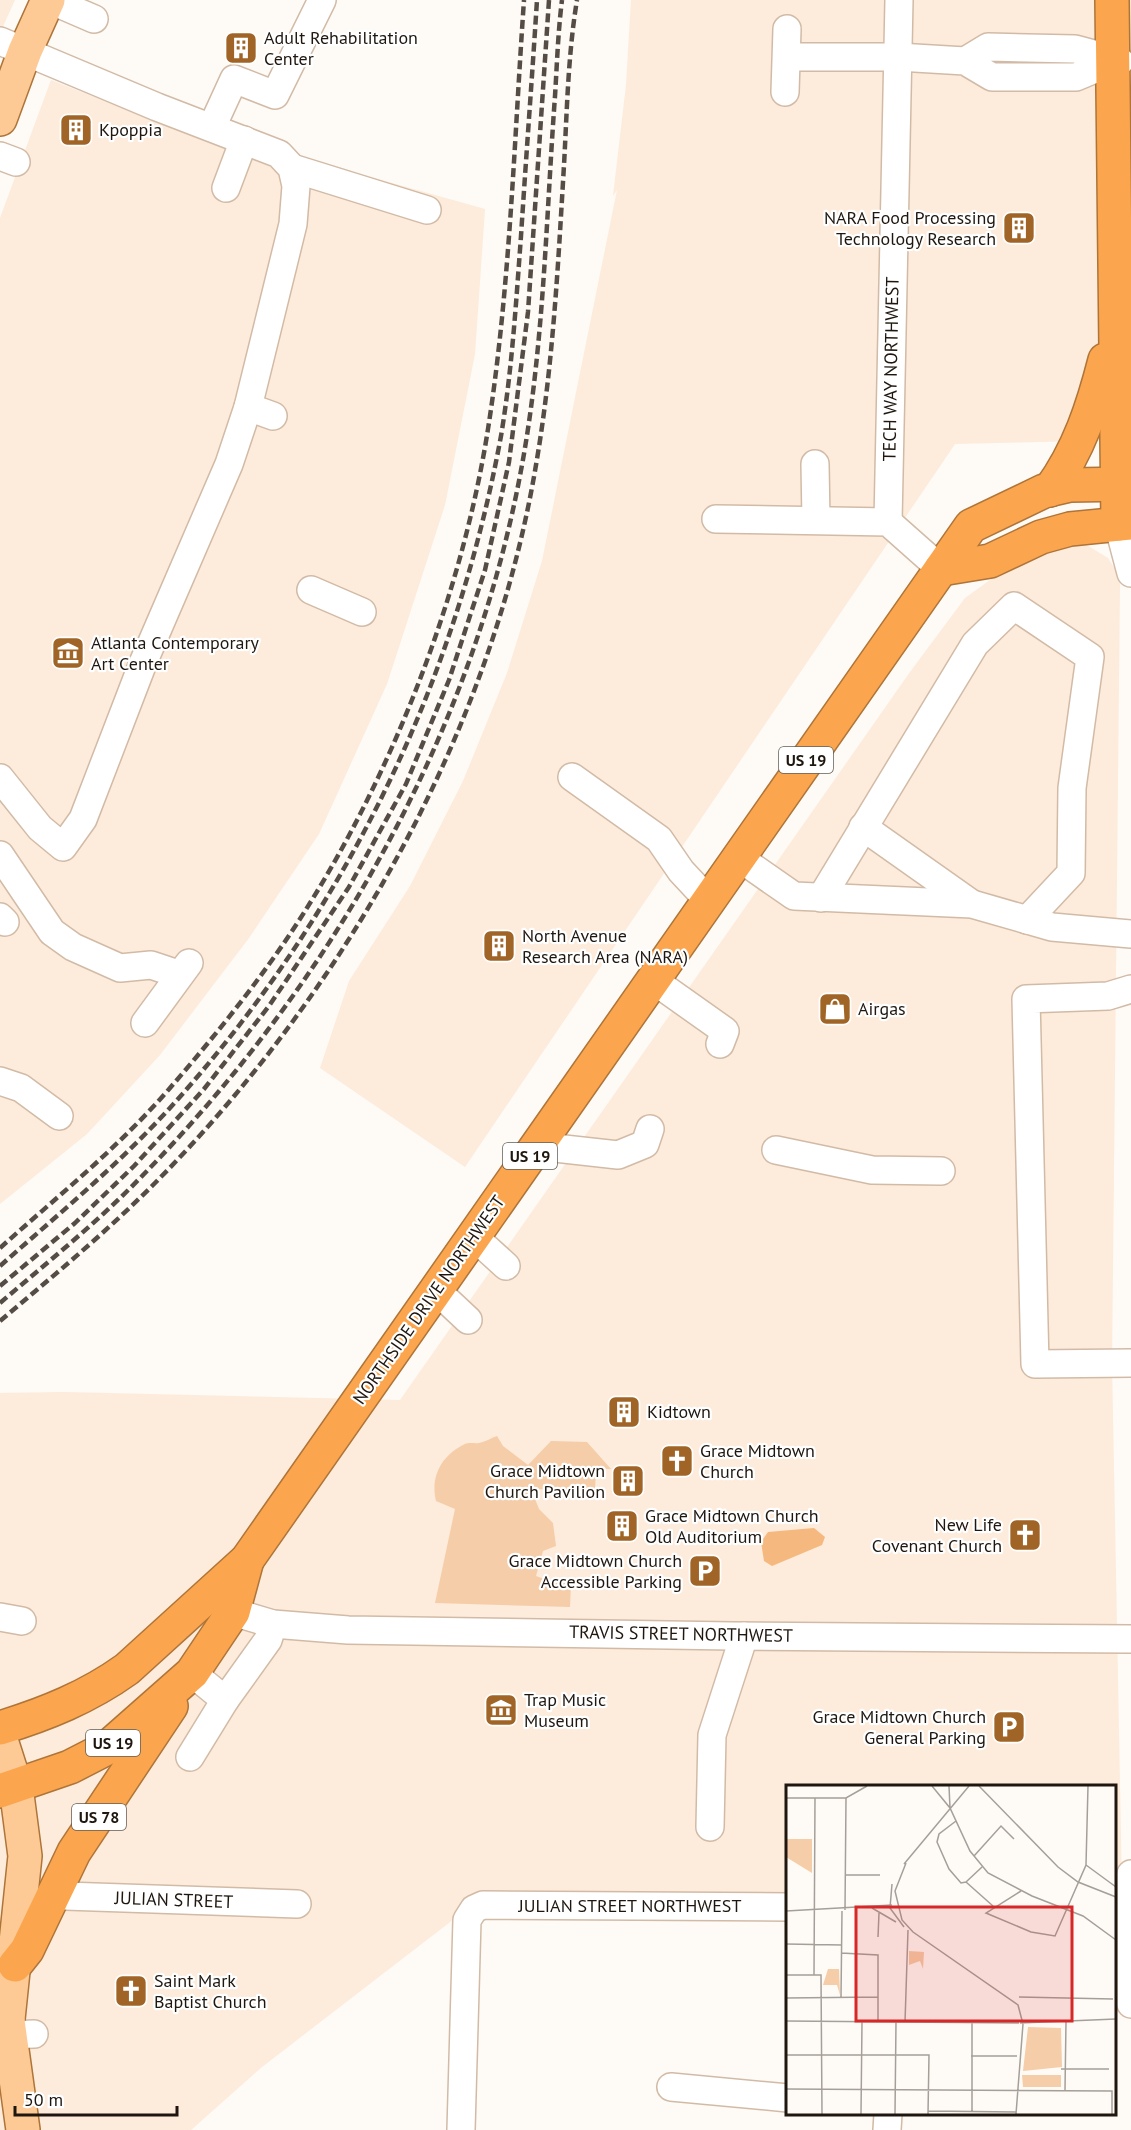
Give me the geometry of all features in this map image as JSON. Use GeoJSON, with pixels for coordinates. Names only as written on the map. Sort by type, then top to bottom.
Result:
{"type":"FeatureCollection","features":[{"type":"Feature","properties":{"kind":"highway"},"geometry":{"type":"LineString","coordinates":[[940,569],[990,561],[1041,537],[1060,532],[1124,523],[1117,316],[1122,61],[1112,0]]}},
{"type":"Feature","properties":{"kind":"highway"},"geometry":{"type":"LineString","coordinates":[[1050,490],[1071,457],[1090,416],[1117,316]]}},
{"type":"Feature","properties":{"kind":"highway","name":"NORTHSIDE DRIVE NORTHWEST"},"geometry":{"type":"LineString","coordinates":[[0,1728],[60,1708],[111,1681],[128,1669],[247,1560],[971,526],[1050,490],[1070,485],[1124,483]]}},
{"type":"Feature","properties":{"kind":"highway","name":"NORTHSIDE DRIVE NORTHWEST"},"geometry":{"type":"LineString","coordinates":[[8,1789],[70,1767],[107,1748],[192,1672],[233,1612],[247,1560]]}},
{"type":"Feature","properties":{"kind":"highway","name":"US 78"},"geometry":{"type":"LineString","coordinates":[[7,1966],[27,1950],[52,1893],[75,1852],[130,1771],[192,1672]]}},
{"type":"Feature","properties":{"kind":"main road"},"geometry":{"type":"LineString","coordinates":[[0,120],[12,46],[49,0]]}},
{"type":"Feature","properties":{"kind":"main road"},"geometry":{"type":"LineString","coordinates":[[0,1737],[8,1789],[26,1856],[7,1966]]}},
{"type":"Feature","properties":{"kind":"main road","name":"US 78"},"geometry":{"type":"LineString","coordinates":[[7,1966],[17,2029],[23,2130]]}},
{"type":"Feature","properties":{"kind":"street"},"geometry":{"type":"LineString","coordinates":[[49,0],[94,19]]}},
{"type":"Feature","properties":{"kind":"street"},"geometry":{"type":"LineString","coordinates":[[212,127],[234,79],[275,95],[322,0]]}},
{"type":"Feature","properties":{"kind":"street","name":"TECH WAY NORTHWEST"},"geometry":{"type":"LineString","coordinates":[[888,522],[899,0]]}},
{"type":"Feature","properties":{"kind":"street"},"geometry":{"type":"LineString","coordinates":[[785,92],[788,57],[787,29]]}},
{"type":"Feature","properties":{"kind":"street"},"geometry":{"type":"LineString","coordinates":[[12,46],[153,118],[212,127],[279,154],[292,168],[427,210]]}},
{"type":"Feature","properties":{"kind":"street"},"geometry":{"type":"LineString","coordinates":[[788,57],[898,57],[965,61],[988,47],[1075,49],[1122,61]]}},
{"type":"Feature","properties":{"kind":"street"},"geometry":{"type":"LineString","coordinates":[[226,188],[244,140]]}},
{"type":"Feature","properties":{"kind":"street"},"geometry":{"type":"LineString","coordinates":[[0,778],[40,828],[63,847],[83,819],[143,663],[229,464],[261,411],[293,224],[296,186],[292,168]]}},
{"type":"Feature","properties":{"kind":"street"},"geometry":{"type":"LineString","coordinates":[[815,464],[816,520]]}},
{"type":"Feature","properties":{"kind":"street"},"geometry":{"type":"LineString","coordinates":[[716,519],[888,522],[940,569]]}},
{"type":"Feature","properties":{"kind":"street"},"geometry":{"type":"LineString","coordinates":[[1124,523],[1131,573]]}},
{"type":"Feature","properties":{"kind":"street"},"geometry":{"type":"LineString","coordinates":[[311,590],[362,612]]}},
{"type":"Feature","properties":{"kind":"street"},"geometry":{"type":"LineString","coordinates":[[821,898],[975,644],[1014,606],[1090,657],[1072,788],[1071,873],[1027,920]]}},
{"type":"Feature","properties":{"kind":"street"},"geometry":{"type":"LineString","coordinates":[[572,777],[659,839],[681,871],[708,900]]}},
{"type":"Feature","properties":{"kind":"street"},"geometry":{"type":"LineString","coordinates":[[863,827],[972,904]]}},
{"type":"Feature","properties":{"kind":"street"},"geometry":{"type":"LineString","coordinates":[[0,855],[52,932],[73,947],[120,968],[151,965],[184,968],[145,1023]]}},
{"type":"Feature","properties":{"kind":"street"},"geometry":{"type":"LineString","coordinates":[[738,857],[794,896],[972,904],[1052,927],[1131,934]]}},
{"type":"Feature","properties":{"kind":"street"},"geometry":{"type":"LineString","coordinates":[[653,980],[725,1031],[720,1044]]}},
{"type":"Feature","properties":{"kind":"street"},"geometry":{"type":"LineString","coordinates":[[1131,989],[1108,996],[1026,999],[1035,1364],[1131,1363]]}},
{"type":"Feature","properties":{"kind":"street"},"geometry":{"type":"LineString","coordinates":[[0,1081],[21,1088],[59,1116]]}},
{"type":"Feature","properties":{"kind":"street"},"geometry":{"type":"LineString","coordinates":[[537,1146],[618,1155],[645,1144],[650,1129]]}},
{"type":"Feature","properties":{"kind":"street"},"geometry":{"type":"LineString","coordinates":[[776,1150],[872,1170],[941,1171]]}},
{"type":"Feature","properties":{"kind":"street"},"geometry":{"type":"LineString","coordinates":[[473,1236],[506,1266]]}},
{"type":"Feature","properties":{"kind":"street"},"geometry":{"type":"LineString","coordinates":[[436,1290],[468,1320]]}},
{"type":"Feature","properties":{"kind":"street","name":"TRAVIS STREET NORTHWEST"},"geometry":{"type":"LineString","coordinates":[[233,1612],[273,1624],[380,1631],[1131,1638]]}},
{"type":"Feature","properties":{"kind":"street"},"geometry":{"type":"LineString","coordinates":[[190,1757],[225,1700],[268,1640],[273,1624]]}},
{"type":"Feature","properties":{"kind":"street"},"geometry":{"type":"LineString","coordinates":[[710,1827],[712,1735],[744,1636]]}},
{"type":"Feature","properties":{"kind":"street"},"geometry":{"type":"LineString","coordinates":[[192,1672],[225,1700]]}},
{"type":"Feature","properties":{"kind":"street"},"geometry":{"type":"LineString","coordinates":[[1131,1874],[1122,1912],[1131,2004]]}},
{"type":"Feature","properties":{"kind":"street","name":"JULIAN STREET"},"geometry":{"type":"LineString","coordinates":[[52,1893],[66,1896],[297,1904]]}},
{"type":"Feature","properties":{"kind":"street","name":"JULIAN STREET NORTHWEST"},"geometry":{"type":"LineString","coordinates":[[461,2130],[467,1920],[474,1909],[483,1905],[786,1907]]}},
{"type":"Feature","properties":{"kind":"street"},"geometry":{"type":"LineString","coordinates":[[671,2087],[786,2098]]}},
{"type":"Feature","properties":{"kind":"street"},"geometry":{"type":"LineString","coordinates":[[887,2130],[888,2115]]}},
{"type":"Feature","properties":{"kind":"shaded area"},"geometry":{"type":"Polygon","coordinates":[[[0,0],[15,0],[0,33],[0,0]]]}},
{"type":"Feature","properties":{"kind":"shaded area"},"geometry":{"type":"Polygon","coordinates":[[[631,0],[1131,0],[1131,440],[955,444],[465,1167],[320,1068],[349,981],[410,886],[463,781],[507,673],[542,561],[617,190],[613,196],[626,85],[631,0]]]}},
{"type":"Feature","properties":{"kind":"shaded area"},"geometry":{"type":"Polygon","coordinates":[[[51,80],[281,171],[335,167],[485,209],[475,354],[445,505],[387,684],[319,834],[249,938],[160,1055],[87,1134],[0,1204],[0,218],[51,80]]]}},
{"type":"Feature","properties":{"kind":"shaded area"},"geometry":{"type":"Polygon","coordinates":[[[1085,544],[1108,558],[1117,572],[1120,583],[1112,1364],[1122,1890],[1118,1900],[1116,1900],[1116,1785],[786,1785],[786,1897],[477,1895],[462,1903],[454,1919],[262,2067],[191,2130],[0,2130],[0,1393],[64,1392],[400,1400],[910,672],[965,598],[1015,562],[1057,545],[1085,544]]]}},
{"type":"Feature","properties":{"kind":"shaded area"},"geometry":{"type":"Polygon","coordinates":[[[497,1436],[503,1446],[528,1465],[551,1441],[587,1442],[611,1469],[596,1469],[595,1491],[531,1489],[539,1509],[553,1523],[556,1546],[543,1551],[536,1576],[555,1583],[571,1583],[570,1607],[435,1603],[455,1509],[436,1501],[436,1475],[444,1460],[457,1449],[467,1443],[477,1443],[497,1436]]]}},
{"type":"Feature","properties":{"kind":"shaded area"},"geometry":{"type":"Polygon","coordinates":[[[814,1528],[825,1537],[822,1545],[772,1566],[764,1561],[761,1542],[768,1532],[814,1528]]]}},
{"type":"Feature","properties":{"kind":"railway"},"geometry":{"type":"LineString","coordinates":[[0,1248],[130,1131],[170,1088],[244,998],[310,903],[371,793],[398,735],[422,674],[462,551],[477,490],[488,429],[502,323],[524,0]]}},
{"type":"Feature","properties":{"kind":"railway"},"geometry":{"type":"LineString","coordinates":[[0,1266],[136,1143],[178,1099],[238,1026],[293,951],[342,872],[385,790],[423,705],[455,618],[481,528],[501,436],[515,311],[537,0]]}},
{"type":"Feature","properties":{"kind":"railway"},"geometry":{"type":"LineString","coordinates":[[0,1286],[75,1223],[134,1166],[204,1089],[269,1006],[349,887],[406,784],[449,680],[485,570],[509,462],[528,312],[549,0]]}},
{"type":"Feature","properties":{"kind":"railway"},"geometry":{"type":"LineString","coordinates":[[0,1303],[92,1224],[144,1174],[212,1099],[276,1019],[334,935],[386,848],[431,756],[469,662],[499,565],[522,465],[540,328],[562,0]]}},
{"type":"Feature","properties":{"kind":"railway"},"geometry":{"type":"LineString","coordinates":[[0,1321],[97,1238],[152,1186],[221,1111],[286,1030],[346,944],[399,854],[445,761],[484,664],[514,565],[536,465],[547,391],[554,316],[570,62],[577,0]]}},
{"type":"Feature","properties":{"kind":"place","name":"Adult Rehabilitation Center"},"geometry":{"type":"Point","coordinates":[241,48]}},
{"type":"Feature","properties":{"kind":"place","name":"Kpoppia"},"geometry":{"type":"Point","coordinates":[76,130]}},
{"type":"Feature","properties":{"kind":"place","name":"NARA Food Processing Technology Research"},"geometry":{"type":"Point","coordinates":[1019,228]}},
{"type":"Feature","properties":{"kind":"place","name":"Atlanta Contemporary Art Center"},"geometry":{"type":"Point","coordinates":[68,653]}},
{"type":"Feature","properties":{"kind":"place","name":"North Avenue Research Area (NARA)"},"geometry":{"type":"Point","coordinates":[499,946]}},
{"type":"Feature","properties":{"kind":"place","name":"Airgas"},"geometry":{"type":"Point","coordinates":[835,1009]}},
{"type":"Feature","properties":{"kind":"place","name":"Kidtown"},"geometry":{"type":"Point","coordinates":[624,1412]}},
{"type":"Feature","properties":{"kind":"place","name":"Grace Midtown Church"},"geometry":{"type":"Point","coordinates":[677,1461]}},
{"type":"Feature","properties":{"kind":"place","name":"Grace Midtown Church Pavilion"},"geometry":{"type":"Point","coordinates":[628,1481]}},
{"type":"Feature","properties":{"kind":"place","name":"Grace Midtown Church Old Auditorium"},"geometry":{"type":"Point","coordinates":[622,1526]}},
{"type":"Feature","properties":{"kind":"place","name":"New Life Covenant Church"},"geometry":{"type":"Point","coordinates":[1025,1535]}},
{"type":"Feature","properties":{"kind":"place","name":"Grace Midtown Church Accessible Parking"},"geometry":{"type":"Point","coordinates":[705,1571]}},
{"type":"Feature","properties":{"kind":"place","name":"Trap Music Museum"},"geometry":{"type":"Point","coordinates":[501,1710]}},
{"type":"Feature","properties":{"kind":"place","name":"Grace Midtown Church General Parking"},"geometry":{"type":"Point","coordinates":[1009,1727]}},
{"type":"Feature","properties":{"kind":"place","name":"Saint Mark Baptist Church"},"geometry":{"type":"Point","coordinates":[131,1991]}}]}
